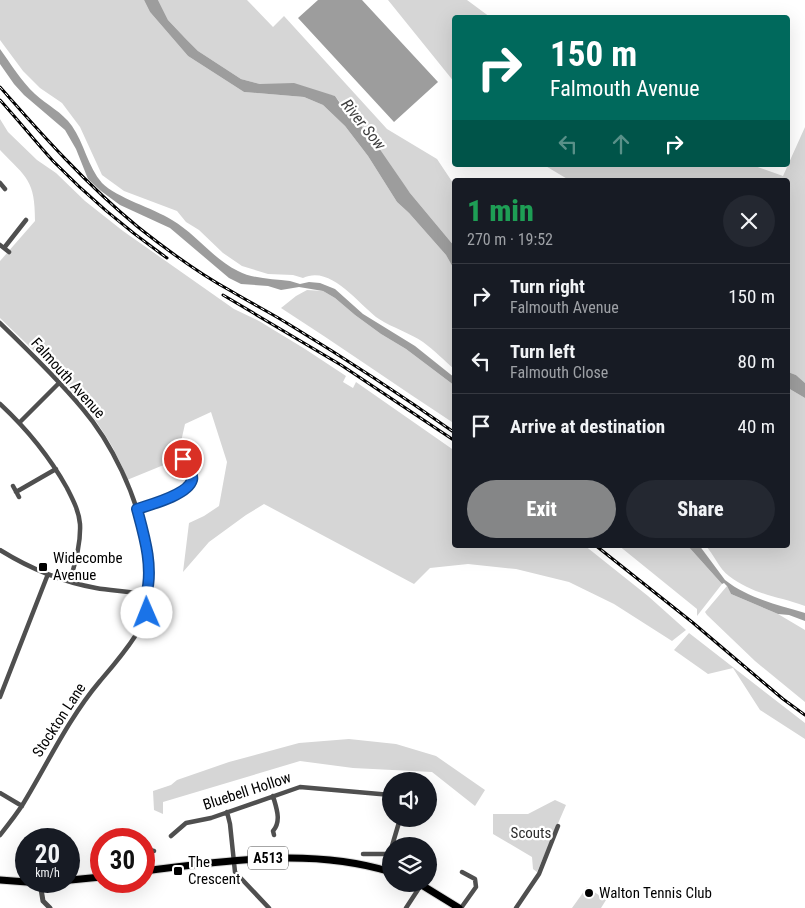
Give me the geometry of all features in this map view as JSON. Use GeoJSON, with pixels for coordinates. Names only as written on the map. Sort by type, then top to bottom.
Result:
{"type":"FeatureCollection","features":[{"type":"Feature","properties":{"kind":"highway","name":"A513"},"geometry":{"type":"LineString","coordinates":[[155,868],[233,860],[277,858],[358,864],[382,870]]}},
{"type":"Feature","properties":{"kind":"highway"},"geometry":{"type":"LineString","coordinates":[[0,880],[15,881]]}},
{"type":"Feature","properties":{"kind":"highway"},"geometry":{"type":"LineString","coordinates":[[433,892],[460,908]]}},
{"type":"Feature","properties":{"kind":"street"},"geometry":{"type":"LineString","coordinates":[[9,252],[2,247],[26,220]]}},
{"type":"Feature","properties":{"kind":"street","name":"Falmouth Avenue"},"geometry":{"type":"LineString","coordinates":[[0,323],[83,409],[100,432],[120,468],[137,509],[142,528],[149,574],[146,595]]}},
{"type":"Feature","properties":{"kind":"street"},"geometry":{"type":"LineString","coordinates":[[20,422],[59,383]]}},
{"type":"Feature","properties":{"kind":"street"},"geometry":{"type":"LineString","coordinates":[[0,404],[20,422],[38,444],[56,469],[75,505],[80,524],[80,539],[70,581]]}},
{"type":"Feature","properties":{"kind":"street"},"geometry":{"type":"LineString","coordinates":[[137,509],[163,501],[184,490],[192,480],[192,474],[183,459]]}},
{"type":"Feature","properties":{"kind":"street"},"geometry":{"type":"LineString","coordinates":[[16,492],[56,469]]}},
{"type":"Feature","properties":{"kind":"street"},"geometry":{"type":"LineString","coordinates":[[13,486],[19,497]]}},
{"type":"Feature","properties":{"kind":"street"},"geometry":{"type":"LineString","coordinates":[[0,550],[48,574],[70,581],[95,588],[146,595]]}},
{"type":"Feature","properties":{"kind":"street"},"geometry":{"type":"LineString","coordinates":[[0,697],[48,574]]}},
{"type":"Feature","properties":{"kind":"street","name":"Stockton Lane"},"geometry":{"type":"LineString","coordinates":[[0,835],[22,806],[71,719],[88,695],[116,662],[144,622],[149,605],[146,595]]}},
{"type":"Feature","properties":{"kind":"street","name":"Bluebell Hollow"},"geometry":{"type":"LineString","coordinates":[[172,833],[186,824],[300,787],[382,794]]}},
{"type":"Feature","properties":{"kind":"street"},"geometry":{"type":"LineString","coordinates":[[0,793],[22,806]]}},
{"type":"Feature","properties":{"kind":"street"},"geometry":{"type":"LineString","coordinates":[[272,831],[276,827],[278,812],[273,796]]}},
{"type":"Feature","properties":{"kind":"street"},"geometry":{"type":"LineString","coordinates":[[227,812],[233,860],[237,875],[269,908]]}},
{"type":"Feature","properties":{"kind":"street"},"geometry":{"type":"LineString","coordinates":[[516,908],[539,874],[558,826]]}},
{"type":"Feature","properties":{"kind":"street"},"geometry":{"type":"LineString","coordinates":[[368,847],[366,854],[382,854]]}},
{"type":"Feature","properties":{"kind":"street"},"geometry":{"type":"LineString","coordinates":[[460,908],[476,887],[475,879],[462,872]]}},
{"type":"Feature","properties":{"kind":"street"},"geometry":{"type":"LineString","coordinates":[[406,908],[415,892]]}},
{"type":"Feature","properties":{"kind":"street"},"geometry":{"type":"LineString","coordinates":[[42,893],[44,901],[50,908]]}},
{"type":"Feature","properties":{"kind":"green space"},"geometry":{"type":"Polygon","coordinates":[[[0,0],[144,0],[150,12],[188,56],[244,92],[304,97],[323,105],[345,126],[368,156],[397,202],[446,255],[452,266],[452,367],[423,342],[379,319],[334,281],[313,275],[303,278],[293,275],[268,274],[242,266],[223,253],[199,230],[186,222],[177,211],[124,191],[102,175],[80,127],[62,103],[40,88],[23,71],[0,40],[0,0]]]}},
{"type":"Feature","properties":{"kind":"green space"},"geometry":{"type":"Polygon","coordinates":[[[158,0],[247,0],[273,27],[284,16],[387,129],[437,159],[452,182],[452,243],[410,193],[335,96],[276,84],[260,84],[241,79],[198,51],[168,20],[158,0]]]}},
{"type":"Feature","properties":{"kind":"green space"},"geometry":{"type":"Polygon","coordinates":[[[388,0],[467,0],[487,15],[452,15],[452,79],[388,0]]]}},
{"type":"Feature","properties":{"kind":"green space"},"geometry":{"type":"Polygon","coordinates":[[[0,119],[8,132],[37,160],[56,173],[85,201],[123,231],[234,309],[259,321],[346,376],[343,382],[353,388],[356,382],[452,449],[452,548],[588,548],[648,596],[686,630],[672,641],[614,604],[569,582],[516,569],[468,564],[430,568],[414,584],[264,504],[209,542],[183,572],[189,523],[219,506],[227,462],[211,412],[185,424],[178,455],[171,462],[127,480],[123,468],[102,429],[76,395],[47,363],[0,318],[0,261],[35,221],[35,207],[28,181],[0,150],[0,119]]]}},
{"type":"Feature","properties":{"kind":"green space"},"geometry":{"type":"Polygon","coordinates":[[[805,127],[805,383],[796,375],[790,373],[790,178],[566,178],[547,167],[758,167],[783,176],[787,167],[790,167],[790,160],[805,127]]]}},
{"type":"Feature","properties":{"kind":"green space"},"geometry":{"type":"Polygon","coordinates":[[[307,290],[323,291],[452,384],[452,422],[281,308],[307,290]]]}},
{"type":"Feature","properties":{"kind":"green space"},"geometry":{"type":"Polygon","coordinates":[[[790,389],[805,398],[805,606],[757,591],[738,582],[725,573],[707,548],[790,548],[790,389]]]}},
{"type":"Feature","properties":{"kind":"green space"},"geometry":{"type":"Polygon","coordinates":[[[622,548],[690,548],[722,584],[697,616],[697,609],[622,548]]]}},
{"type":"Feature","properties":{"kind":"green space"},"geometry":{"type":"Polygon","coordinates":[[[727,586],[731,594],[778,614],[805,630],[805,702],[755,661],[707,615],[705,612],[727,586]]]}},
{"type":"Feature","properties":{"kind":"green space"},"geometry":{"type":"Polygon","coordinates":[[[689,633],[805,723],[805,739],[760,710],[733,668],[708,674],[674,650],[689,633]]]}},
{"type":"Feature","properties":{"kind":"green space"},"geometry":{"type":"Polygon","coordinates":[[[349,739],[396,744],[436,756],[485,790],[475,806],[437,776],[437,772],[353,768],[300,761],[163,802],[163,814],[154,810],[153,791],[171,785],[177,780],[229,762],[299,743],[349,739]]]}},
{"type":"Feature","properties":{"kind":"green space","name":"Scouts"},"geometry":{"type":"Polygon","coordinates":[[[555,800],[566,805],[537,872],[533,869],[532,857],[493,834],[493,814],[528,814],[555,800]]]}},
{"type":"Feature","properties":{"kind":"green space","name":"Walton Tennis Club"},"geometry":{"type":"Polygon","coordinates":[[[587,887],[606,900],[601,908],[572,908],[587,887]]]}},
{"type":"Feature","properties":{"kind":"shaded area"},"geometry":{"type":"Polygon","coordinates":[[[144,0],[158,0],[168,20],[198,51],[241,79],[260,84],[294,83],[335,96],[344,109],[370,135],[410,193],[452,243],[452,266],[446,255],[397,202],[368,156],[345,126],[323,105],[304,97],[244,92],[188,56],[150,12],[144,0]]]}},
{"type":"Feature","properties":{"kind":"shaded area"},"geometry":{"type":"Polygon","coordinates":[[[318,0],[362,0],[438,82],[394,122],[298,18],[318,0]]]}},
{"type":"Feature","properties":{"kind":"shaded area"},"geometry":{"type":"Polygon","coordinates":[[[0,49],[30,89],[72,126],[97,177],[109,188],[172,220],[229,266],[244,274],[300,284],[309,282],[320,283],[335,289],[363,314],[415,346],[452,376],[452,384],[323,291],[299,287],[281,290],[268,286],[241,284],[229,278],[170,228],[120,205],[88,179],[76,149],[65,130],[24,95],[0,64],[0,49]]]}},
{"type":"Feature","properties":{"kind":"shaded area"},"geometry":{"type":"Polygon","coordinates":[[[790,373],[796,375],[805,383],[805,398],[790,389],[790,373]]]}},
{"type":"Feature","properties":{"kind":"shaded area"},"geometry":{"type":"Polygon","coordinates":[[[690,548],[701,548],[725,580],[743,592],[805,613],[805,621],[789,615],[778,614],[731,594],[727,586],[724,583],[722,584],[690,548]]]}},
{"type":"Feature","properties":{"kind":"railway"},"geometry":{"type":"LineString","coordinates":[[0,87],[83,177],[119,211],[160,244],[207,277],[353,364],[452,431]]}},
{"type":"Feature","properties":{"kind":"railway"},"geometry":{"type":"LineString","coordinates":[[0,100],[53,161],[80,187],[122,224],[167,258]]}},
{"type":"Feature","properties":{"kind":"railway"},"geometry":{"type":"LineString","coordinates":[[223,295],[341,365],[452,439]]}},
{"type":"Feature","properties":{"kind":"railway"},"geometry":{"type":"LineString","coordinates":[[599,548],[805,715]]}},
{"type":"Feature","properties":{"kind":"place","name":"Widecombe Avenue"},"geometry":{"type":"Point","coordinates":[43,567]}},
{"type":"Feature","properties":{"kind":"place","name":"The Crescent"},"geometry":{"type":"Point","coordinates":[178,871]}},
{"type":"Feature","properties":{"kind":"place","name":"Walton Tennis Club"},"geometry":{"type":"Point","coordinates":[589,893]}},
{"type":"Feature","properties":{"kind":"route"},"geometry":{"type":"LineString","coordinates":[[147,613],[149,600],[146,595],[149,574],[137,509],[163,501],[184,490],[190,484],[192,474],[183,459]]}},
{"type":"Feature","properties":{"kind":"water label","name":"River Sow"},"geometry":{"type":"Point","coordinates":[364,124]}}]}
